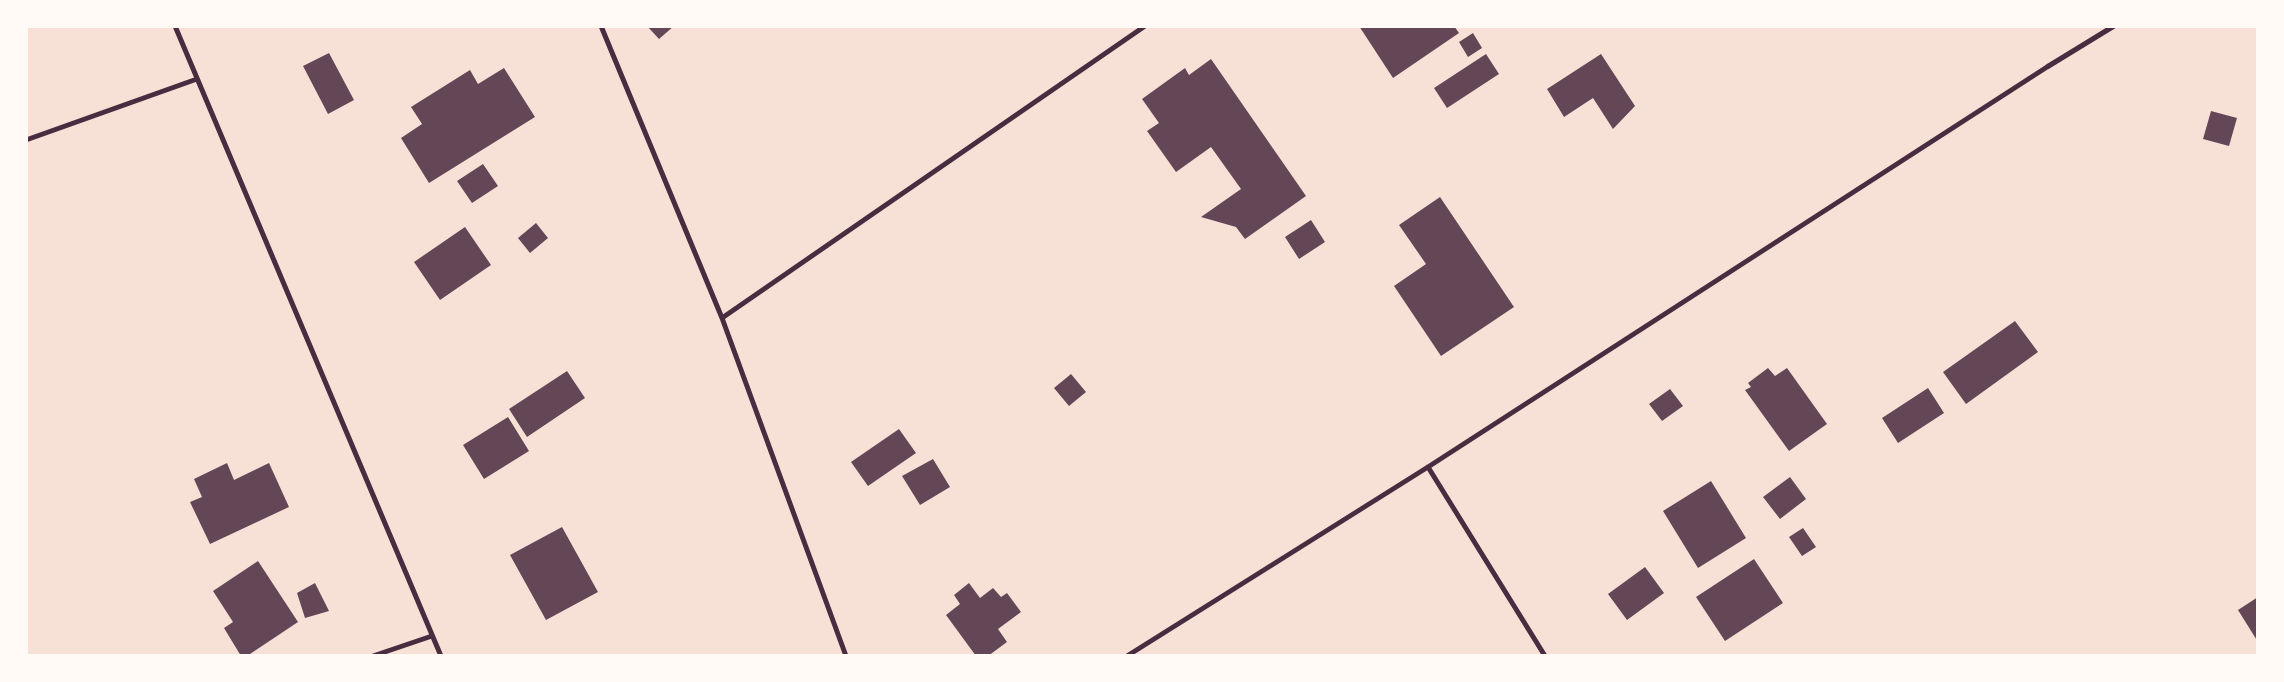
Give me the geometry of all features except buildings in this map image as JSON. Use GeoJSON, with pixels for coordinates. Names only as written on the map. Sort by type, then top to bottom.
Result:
{"type":"FeatureCollection","features":[{"type":"Feature","properties":{"kind":"street"},"geometry":{"type":"LineString","coordinates":[[175,26],[441,656]]}},
{"type":"Feature","properties":{"kind":"street"},"geometry":{"type":"LineString","coordinates":[[601,26],[722,318],[846,656]]}},
{"type":"Feature","properties":{"kind":"street"},"geometry":{"type":"LineString","coordinates":[[722,318],[1145,26]]}},
{"type":"Feature","properties":{"kind":"street"},"geometry":{"type":"LineString","coordinates":[[1127,656],[1428,467],[2039,72],[2114,26]]}},
{"type":"Feature","properties":{"kind":"street"},"geometry":{"type":"LineString","coordinates":[[26,140],[197,79]]}},
{"type":"Feature","properties":{"kind":"street"},"geometry":{"type":"LineString","coordinates":[[1428,467],[1545,656]]}},
{"type":"Feature","properties":{"kind":"street"},"geometry":{"type":"LineString","coordinates":[[373,656],[432,636]]}}]}
